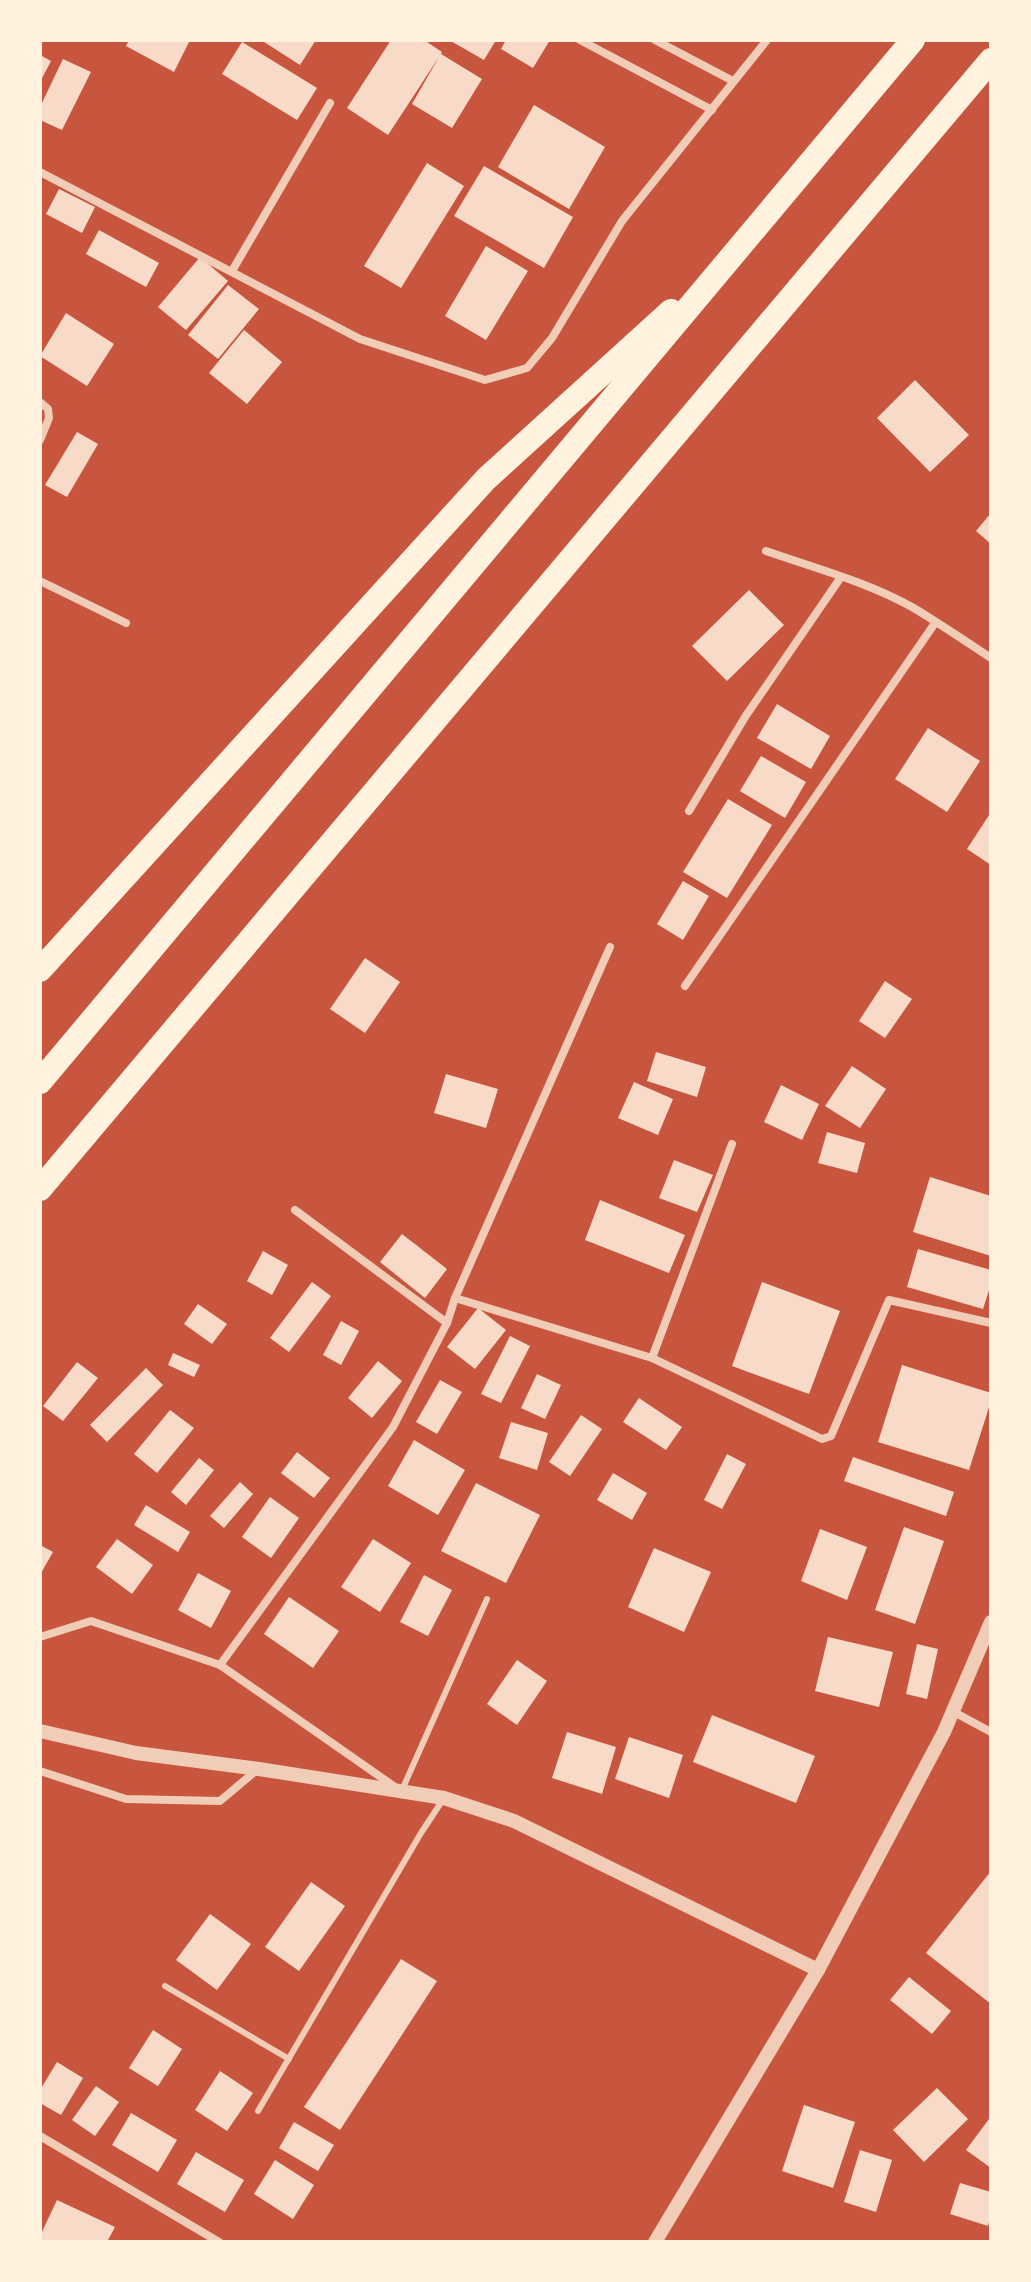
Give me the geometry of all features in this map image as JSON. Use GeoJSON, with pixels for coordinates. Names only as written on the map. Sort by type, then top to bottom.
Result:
{"type":"FeatureCollection","features":[{"type":"Feature","properties":{"kind":"highway"},"geometry":{"type":"LineString","coordinates":[[40,1082],[913,40]]}},
{"type":"Feature","properties":{"kind":"highway"},"geometry":{"type":"LineString","coordinates":[[40,1189],[991,60]]}},
{"type":"Feature","properties":{"kind":"highway"},"geometry":{"type":"LineString","coordinates":[[40,970],[486,479],[739,250]]}},
{"type":"Feature","properties":{"kind":"street"},"geometry":{"type":"LineString","coordinates":[[580,40],[712,110]]}},
{"type":"Feature","properties":{"kind":"street"},"geometry":{"type":"LineString","coordinates":[[655,40],[733,81]]}},
{"type":"Feature","properties":{"kind":"street"},"geometry":{"type":"LineString","coordinates":[[40,172],[360,339],[485,380],[527,368],[552,338],[622,221],[767,40]]}},
{"type":"Feature","properties":{"kind":"street"},"geometry":{"type":"LineString","coordinates":[[232,271],[330,103]]}},
{"type":"Feature","properties":{"kind":"street"},"geometry":{"type":"LineString","coordinates":[[40,402],[48,409],[49,418],[40,440]]}},
{"type":"Feature","properties":{"kind":"street"},"geometry":{"type":"LineString","coordinates":[[766,551],[871,587],[963,637],[991,658]]}},
{"type":"Feature","properties":{"kind":"street"},"geometry":{"type":"LineString","coordinates":[[689,811],[745,717],[841,577]]}},
{"type":"Feature","properties":{"kind":"street"},"geometry":{"type":"LineString","coordinates":[[40,581],[126,623]]}},
{"type":"Feature","properties":{"kind":"street"},"geometry":{"type":"LineString","coordinates":[[685,986],[935,623]]}},
{"type":"Feature","properties":{"kind":"street"},"geometry":{"type":"LineString","coordinates":[[220,1665],[393,1427],[447,1323],[455,1298],[610,947]]}},
{"type":"Feature","properties":{"kind":"street"},"geometry":{"type":"LineString","coordinates":[[652,1358],[732,1144]]}},
{"type":"Feature","properties":{"kind":"street"},"geometry":{"type":"LineString","coordinates":[[295,1210],[447,1323]]}},
{"type":"Feature","properties":{"kind":"street"},"geometry":{"type":"LineString","coordinates":[[455,1298],[652,1358],[822,1439],[828,1439],[889,1300],[991,1323]]}},
{"type":"Feature","properties":{"kind":"street"},"geometry":{"type":"LineString","coordinates":[[40,1637],[91,1621],[220,1665],[402,1791]]}},
{"type":"Feature","properties":{"kind":"street"},"geometry":{"type":"LineString","coordinates":[[655,2242],[818,1970],[952,1711],[991,1622]]}},
{"type":"Feature","properties":{"kind":"street"},"geometry":{"type":"LineString","coordinates":[[952,1711],[991,1732]]}},
{"type":"Feature","properties":{"kind":"street"},"geometry":{"type":"LineString","coordinates":[[40,1731],[136,1753],[444,1798],[514,1821],[818,1970]]}},
{"type":"Feature","properties":{"kind":"street"},"geometry":{"type":"LineString","coordinates":[[40,1771],[126,1799],[220,1801],[259,1769]]}},
{"type":"Feature","properties":{"kind":"street"},"geometry":{"type":"LineString","coordinates":[[40,2136],[219,2242]]}},
{"type":"Feature","properties":{"kind":"lane"},"geometry":{"type":"LineString","coordinates":[[402,1791],[487,1599]]}},
{"type":"Feature","properties":{"kind":"lane"},"geometry":{"type":"LineString","coordinates":[[258,2111],[444,1798]]}},
{"type":"Feature","properties":{"kind":"lane"},"geometry":{"type":"LineString","coordinates":[[165,1986],[289,2059]]}},
{"type":"Feature","properties":{"kind":"building"},"geometry":{"type":"Polygon","coordinates":[[[129,40],[190,40],[174,72],[126,46],[129,40]]]}},
{"type":"Feature","properties":{"kind":"building"},"geometry":{"type":"Polygon","coordinates":[[[261,40],[316,40],[300,65],[261,40]]]}},
{"type":"Feature","properties":{"kind":"building"},"geometry":{"type":"Polygon","coordinates":[[[391,40],[424,40],[482,79],[452,128],[412,104],[439,57],[388,135],[347,108],[391,40]]]}},
{"type":"Feature","properties":{"kind":"building"},"geometry":{"type":"Polygon","coordinates":[[[449,40],[496,40],[484,60],[449,40]]]}},
{"type":"Feature","properties":{"kind":"building"},"geometry":{"type":"Polygon","coordinates":[[[506,40],[550,40],[533,68],[501,49],[506,40]]]}},
{"type":"Feature","properties":{"kind":"building"},"geometry":{"type":"Polygon","coordinates":[[[242,42],[317,88],[297,120],[222,74],[242,42]]]}},
{"type":"Feature","properties":{"kind":"building"},"geometry":{"type":"Polygon","coordinates":[[[40,55],[51,61],[40,82],[40,55]]]}},
{"type":"Feature","properties":{"kind":"building"},"geometry":{"type":"Polygon","coordinates":[[[63,59],[91,72],[62,130],[40,120],[40,107],[63,59]]]}},
{"type":"Feature","properties":{"kind":"building"},"geometry":{"type":"Polygon","coordinates":[[[534,105],[605,147],[569,209],[498,167],[534,105]]]}},
{"type":"Feature","properties":{"kind":"building"},"geometry":{"type":"Polygon","coordinates":[[[427,163],[464,186],[401,288],[364,266],[427,163]]]}},
{"type":"Feature","properties":{"kind":"building"},"geometry":{"type":"Polygon","coordinates":[[[484,166],[573,217],[544,268],[454,216],[484,166]]]}},
{"type":"Feature","properties":{"kind":"building"},"geometry":{"type":"Polygon","coordinates":[[[59,189],[95,207],[82,233],[46,214],[59,189]]]}},
{"type":"Feature","properties":{"kind":"building"},"geometry":{"type":"Polygon","coordinates":[[[99,230],[159,263],[146,287],[86,254],[99,230]]]}},
{"type":"Feature","properties":{"kind":"building"},"geometry":{"type":"Polygon","coordinates":[[[486,246],[528,271],[486,340],[445,316],[486,246]]]}},
{"type":"Feature","properties":{"kind":"building"},"geometry":{"type":"Polygon","coordinates":[[[200,257],[228,281],[186,330],[158,307],[200,257]]]}},
{"type":"Feature","properties":{"kind":"building"},"geometry":{"type":"Polygon","coordinates":[[[228,285],[259,309],[218,359],[188,335],[228,285]]]}},
{"type":"Feature","properties":{"kind":"building"},"geometry":{"type":"Polygon","coordinates":[[[66,313],[114,344],[87,386],[40,356],[66,313]]]}},
{"type":"Feature","properties":{"kind":"building"},"geometry":{"type":"Polygon","coordinates":[[[244,330],[282,362],[247,404],[209,373],[244,330]]]}},
{"type":"Feature","properties":{"kind":"building"},"geometry":{"type":"Polygon","coordinates":[[[915,380],[969,435],[930,472],[877,418],[915,380]]]}},
{"type":"Feature","properties":{"kind":"building"},"geometry":{"type":"Polygon","coordinates":[[[77,432],[98,444],[67,497],[45,485],[77,432]]]}},
{"type":"Feature","properties":{"kind":"building"},"geometry":{"type":"Polygon","coordinates":[[[991,513],[991,544],[976,531],[991,513]]]}},
{"type":"Feature","properties":{"kind":"building"},"geometry":{"type":"Polygon","coordinates":[[[749,590],[784,625],[727,681],[692,646],[749,590]]]}},
{"type":"Feature","properties":{"kind":"building"},"geometry":{"type":"Polygon","coordinates":[[[777,704],[830,736],[811,769],[757,738],[777,704]]]}},
{"type":"Feature","properties":{"kind":"building"},"geometry":{"type":"Polygon","coordinates":[[[928,728],[980,761],[947,812],[895,779],[928,728]]]}},
{"type":"Feature","properties":{"kind":"building"},"geometry":{"type":"Polygon","coordinates":[[[761,756],[806,782],[785,818],[740,791],[761,756]]]}},
{"type":"Feature","properties":{"kind":"building"},"geometry":{"type":"Polygon","coordinates":[[[728,799],[772,825],[727,898],[683,872],[728,799]]]}},
{"type":"Feature","properties":{"kind":"building"},"geometry":{"type":"Polygon","coordinates":[[[991,812],[991,865],[967,849],[991,812]]]}},
{"type":"Feature","properties":{"kind":"building"},"geometry":{"type":"Polygon","coordinates":[[[683,881],[709,896],[683,940],[657,924],[683,881]]]}},
{"type":"Feature","properties":{"kind":"building"},"geometry":{"type":"Polygon","coordinates":[[[365,958],[400,982],[365,1033],[330,1009],[365,958]]]}},
{"type":"Feature","properties":{"kind":"building"},"geometry":{"type":"Polygon","coordinates":[[[885,981],[912,999],[885,1038],[859,1021],[885,981]]]}},
{"type":"Feature","properties":{"kind":"building"},"geometry":{"type":"Polygon","coordinates":[[[656,1052],[706,1067],[697,1097],[647,1081],[656,1052]]]}},
{"type":"Feature","properties":{"kind":"building"},"geometry":{"type":"Polygon","coordinates":[[[852,1066],[886,1089],[860,1128],[825,1106],[852,1066]]]}},
{"type":"Feature","properties":{"kind":"building"},"geometry":{"type":"Polygon","coordinates":[[[446,1074],[498,1089],[486,1128],[434,1113],[446,1074]]]}},
{"type":"Feature","properties":{"kind":"building"},"geometry":{"type":"Polygon","coordinates":[[[634,1082],[673,1099],[658,1135],[618,1118],[634,1082]]]}},
{"type":"Feature","properties":{"kind":"building"},"geometry":{"type":"Polygon","coordinates":[[[781,1085],[819,1104],[802,1140],[764,1122],[781,1085]]]}},
{"type":"Feature","properties":{"kind":"building"},"geometry":{"type":"Polygon","coordinates":[[[827,1132],[865,1143],[857,1173],[818,1163],[827,1132]]]}},
{"type":"Feature","properties":{"kind":"building"},"geometry":{"type":"Polygon","coordinates":[[[674,1160],[713,1175],[697,1212],[659,1198],[674,1160]]]}},
{"type":"Feature","properties":{"kind":"building"},"geometry":{"type":"Polygon","coordinates":[[[930,1177],[991,1196],[991,1256],[913,1232],[930,1177]]]}},
{"type":"Feature","properties":{"kind":"building"},"geometry":{"type":"Polygon","coordinates":[[[600,1200],[685,1235],[669,1273],[585,1240],[600,1200]]]}},
{"type":"Feature","properties":{"kind":"building"},"geometry":{"type":"Polygon","coordinates":[[[402,1234],[447,1269],[425,1298],[380,1262],[402,1234]]]}},
{"type":"Feature","properties":{"kind":"building"},"geometry":{"type":"Polygon","coordinates":[[[918,1249],[991,1270],[991,1284],[983,1309],[907,1287],[918,1249]]]}},
{"type":"Feature","properties":{"kind":"building"},"geometry":{"type":"Polygon","coordinates":[[[263,1251],[288,1265],[272,1295],[247,1281],[263,1251]]]}},
{"type":"Feature","properties":{"kind":"building"},"geometry":{"type":"Polygon","coordinates":[[[312,1282],[331,1296],[289,1352],[270,1338],[312,1282]]]}},
{"type":"Feature","properties":{"kind":"building"},"geometry":{"type":"Polygon","coordinates":[[[762,1282],[840,1311],[809,1394],[732,1366],[762,1282]]]}},
{"type":"Feature","properties":{"kind":"building"},"geometry":{"type":"Polygon","coordinates":[[[198,1304],[227,1324],[212,1344],[184,1324],[198,1304]]]}},
{"type":"Feature","properties":{"kind":"building"},"geometry":{"type":"Polygon","coordinates":[[[478,1308],[506,1330],[475,1369],[447,1347],[478,1308]]]}},
{"type":"Feature","properties":{"kind":"building"},"geometry":{"type":"Polygon","coordinates":[[[341,1321],[359,1331],[341,1365],[323,1355],[341,1321]]]}},
{"type":"Feature","properties":{"kind":"building"},"geometry":{"type":"Polygon","coordinates":[[[510,1336],[530,1346],[501,1403],[481,1394],[510,1336]]]}},
{"type":"Feature","properties":{"kind":"building"},"geometry":{"type":"Polygon","coordinates":[[[173,1353],[200,1365],[194,1377],[168,1365],[173,1353]]]}},
{"type":"Feature","properties":{"kind":"building"},"geometry":{"type":"Polygon","coordinates":[[[378,1361],[402,1381],[372,1418],[348,1398],[378,1361]]]}},
{"type":"Feature","properties":{"kind":"building"},"geometry":{"type":"Polygon","coordinates":[[[77,1362],[98,1378],[63,1421],[43,1406],[77,1362]]]}},
{"type":"Feature","properties":{"kind":"building"},"geometry":{"type":"Polygon","coordinates":[[[902,1365],[991,1393],[969,1470],[878,1442],[902,1365]]]}},
{"type":"Feature","properties":{"kind":"building"},"geometry":{"type":"Polygon","coordinates":[[[146,1368],[163,1385],[107,1442],[90,1425],[146,1368]]]}},
{"type":"Feature","properties":{"kind":"building"},"geometry":{"type":"Polygon","coordinates":[[[537,1374],[561,1385],[545,1419],[521,1408],[537,1374]]]}},
{"type":"Feature","properties":{"kind":"building"},"geometry":{"type":"Polygon","coordinates":[[[440,1380],[462,1392],[437,1434],[416,1422],[440,1380]]]}},
{"type":"Feature","properties":{"kind":"building"},"geometry":{"type":"Polygon","coordinates":[[[639,1398],[682,1427],[666,1450],[623,1422],[639,1398]]]}},
{"type":"Feature","properties":{"kind":"building"},"geometry":{"type":"Polygon","coordinates":[[[170,1410],[194,1428],[157,1473],[134,1454],[170,1410]]]}},
{"type":"Feature","properties":{"kind":"building"},"geometry":{"type":"Polygon","coordinates":[[[581,1415],[602,1429],[570,1476],[549,1462],[581,1415]]]}},
{"type":"Feature","properties":{"kind":"building"},"geometry":{"type":"Polygon","coordinates":[[[511,1422],[548,1433],[537,1470],[499,1458],[511,1422]]]}},
{"type":"Feature","properties":{"kind":"building"},"geometry":{"type":"Polygon","coordinates":[[[414,1440],[465,1470],[438,1515],[388,1486],[414,1440]]]}},
{"type":"Feature","properties":{"kind":"building"},"geometry":{"type":"Polygon","coordinates":[[[297,1452],[330,1478],[314,1498],[281,1473],[297,1452]]]}},
{"type":"Feature","properties":{"kind":"building"},"geometry":{"type":"Polygon","coordinates":[[[727,1454],[746,1464],[722,1509],[704,1500],[727,1454]]]}},
{"type":"Feature","properties":{"kind":"building"},"geometry":{"type":"Polygon","coordinates":[[[853,1457],[954,1492],[946,1516],[844,1481],[853,1457]]]}},
{"type":"Feature","properties":{"kind":"building"},"geometry":{"type":"Polygon","coordinates":[[[199,1458],[214,1470],[186,1505],[171,1492],[199,1458]]]}},
{"type":"Feature","properties":{"kind":"building"},"geometry":{"type":"Polygon","coordinates":[[[613,1473],[647,1493],[632,1520],[597,1500],[613,1473]]]}},
{"type":"Feature","properties":{"kind":"building"},"geometry":{"type":"Polygon","coordinates":[[[240,1482],[253,1494],[224,1528],[210,1516],[240,1482]]]}},
{"type":"Feature","properties":{"kind":"building"},"geometry":{"type":"Polygon","coordinates":[[[476,1483],[540,1515],[506,1583],[441,1551],[476,1483]]]}},
{"type":"Feature","properties":{"kind":"building"},"geometry":{"type":"Polygon","coordinates":[[[270,1497],[299,1518],[271,1558],[242,1537],[270,1497]]]}},
{"type":"Feature","properties":{"kind":"building"},"geometry":{"type":"Polygon","coordinates":[[[146,1505],[190,1532],[178,1552],[134,1525],[146,1505]]]}},
{"type":"Feature","properties":{"kind":"building"},"geometry":{"type":"Polygon","coordinates":[[[904,1527],[944,1541],[915,1624],[875,1610],[904,1527]]]}},
{"type":"Feature","properties":{"kind":"building"},"geometry":{"type":"Polygon","coordinates":[[[820,1529],[867,1547],[847,1600],[801,1581],[820,1529]]]}},
{"type":"Feature","properties":{"kind":"building"},"geometry":{"type":"Polygon","coordinates":[[[117,1539],[153,1565],[132,1594],[96,1567],[117,1539]]]}},
{"type":"Feature","properties":{"kind":"building"},"geometry":{"type":"Polygon","coordinates":[[[373,1539],[411,1563],[380,1612],[341,1587],[373,1539]]]}},
{"type":"Feature","properties":{"kind":"building"},"geometry":{"type":"Polygon","coordinates":[[[40,1545],[53,1552],[40,1575],[40,1545]]]}},
{"type":"Feature","properties":{"kind":"building"},"geometry":{"type":"Polygon","coordinates":[[[654,1548],[711,1572],[684,1632],[628,1607],[654,1548]]]}},
{"type":"Feature","properties":{"kind":"building"},"geometry":{"type":"Polygon","coordinates":[[[198,1573],[231,1591],[211,1628],[178,1610],[198,1573]]]}},
{"type":"Feature","properties":{"kind":"building"},"geometry":{"type":"Polygon","coordinates":[[[424,1575],[452,1590],[428,1636],[400,1622],[424,1575]]]}},
{"type":"Feature","properties":{"kind":"building"},"geometry":{"type":"Polygon","coordinates":[[[289,1597],[339,1631],[313,1668],[264,1634],[289,1597]]]}},
{"type":"Feature","properties":{"kind":"building"},"geometry":{"type":"Polygon","coordinates":[[[828,1637],[893,1652],[879,1707],[815,1691],[828,1637]]]}},
{"type":"Feature","properties":{"kind":"building"},"geometry":{"type":"Polygon","coordinates":[[[917,1644],[938,1649],[927,1699],[906,1694],[917,1644]]]}},
{"type":"Feature","properties":{"kind":"building"},"geometry":{"type":"Polygon","coordinates":[[[517,1660],[547,1681],[517,1725],[487,1704],[517,1660]]]}},
{"type":"Feature","properties":{"kind":"building"},"geometry":{"type":"Polygon","coordinates":[[[712,1715],[815,1756],[796,1803],[693,1762],[712,1715]]]}},
{"type":"Feature","properties":{"kind":"building"},"geometry":{"type":"Polygon","coordinates":[[[567,1732],[616,1747],[602,1794],[552,1778],[567,1732]]]}},
{"type":"Feature","properties":{"kind":"building"},"geometry":{"type":"Polygon","coordinates":[[[629,1737],[683,1755],[669,1798],[615,1779],[629,1737]]]}},
{"type":"Feature","properties":{"kind":"building"},"geometry":{"type":"Polygon","coordinates":[[[991,1871],[991,2004],[926,1953],[991,1871]]]}},
{"type":"Feature","properties":{"kind":"building"},"geometry":{"type":"Polygon","coordinates":[[[311,1882],[345,1906],[299,1971],[265,1947],[311,1882]]]}},
{"type":"Feature","properties":{"kind":"building"},"geometry":{"type":"Polygon","coordinates":[[[210,1914],[251,1944],[217,1990],[176,1960],[210,1914]]]}},
{"type":"Feature","properties":{"kind":"building"},"geometry":{"type":"Polygon","coordinates":[[[401,1959],[437,1981],[340,2130],[304,2107],[401,1959]]]}},
{"type":"Feature","properties":{"kind":"building"},"geometry":{"type":"Polygon","coordinates":[[[909,1977],[951,2011],[932,2034],[890,2000],[909,1977]]]}},
{"type":"Feature","properties":{"kind":"building"},"geometry":{"type":"Polygon","coordinates":[[[153,2030],[182,2049],[158,2086],[129,2068],[153,2030]]]}},
{"type":"Feature","properties":{"kind":"building"},"geometry":{"type":"Polygon","coordinates":[[[57,2062],[83,2078],[61,2115],[40,2103],[40,2090],[57,2062]]]}},
{"type":"Feature","properties":{"kind":"building"},"geometry":{"type":"Polygon","coordinates":[[[220,2071],[253,2093],[227,2131],[195,2110],[220,2071]]]}},
{"type":"Feature","properties":{"kind":"building"},"geometry":{"type":"Polygon","coordinates":[[[96,2086],[119,2102],[95,2136],[72,2120],[96,2086]]]}},
{"type":"Feature","properties":{"kind":"building"},"geometry":{"type":"Polygon","coordinates":[[[937,2088],[968,2119],[924,2162],[893,2130],[937,2088]]]}},
{"type":"Feature","properties":{"kind":"building"},"geometry":{"type":"Polygon","coordinates":[[[804,2105],[855,2122],[833,2188],[782,2171],[804,2105]]]}},
{"type":"Feature","properties":{"kind":"building"},"geometry":{"type":"Polygon","coordinates":[[[131,2113],[177,2140],[158,2172],[112,2145],[131,2113]]]}},
{"type":"Feature","properties":{"kind":"building"},"geometry":{"type":"Polygon","coordinates":[[[991,2120],[991,2168],[966,2150],[991,2120]]]}},
{"type":"Feature","properties":{"kind":"building"},"geometry":{"type":"Polygon","coordinates":[[[294,2122],[334,2145],[318,2171],[279,2148],[294,2122]]]}},
{"type":"Feature","properties":{"kind":"building"},"geometry":{"type":"Polygon","coordinates":[[[860,2150],[892,2160],[876,2212],[844,2202],[860,2150]]]}},
{"type":"Feature","properties":{"kind":"building"},"geometry":{"type":"Polygon","coordinates":[[[196,2152],[244,2180],[225,2212],[177,2184],[196,2152]]]}},
{"type":"Feature","properties":{"kind":"building"},"geometry":{"type":"Polygon","coordinates":[[[275,2160],[314,2185],[293,2219],[254,2194],[275,2160]]]}},
{"type":"Feature","properties":{"kind":"building"},"geometry":{"type":"Polygon","coordinates":[[[960,2183],[991,2192],[988,2226],[950,2214],[960,2183]]]}},
{"type":"Feature","properties":{"kind":"building"},"geometry":{"type":"Polygon","coordinates":[[[57,2200],[115,2227],[107,2242],[40,2242],[57,2200]]]}}]}
